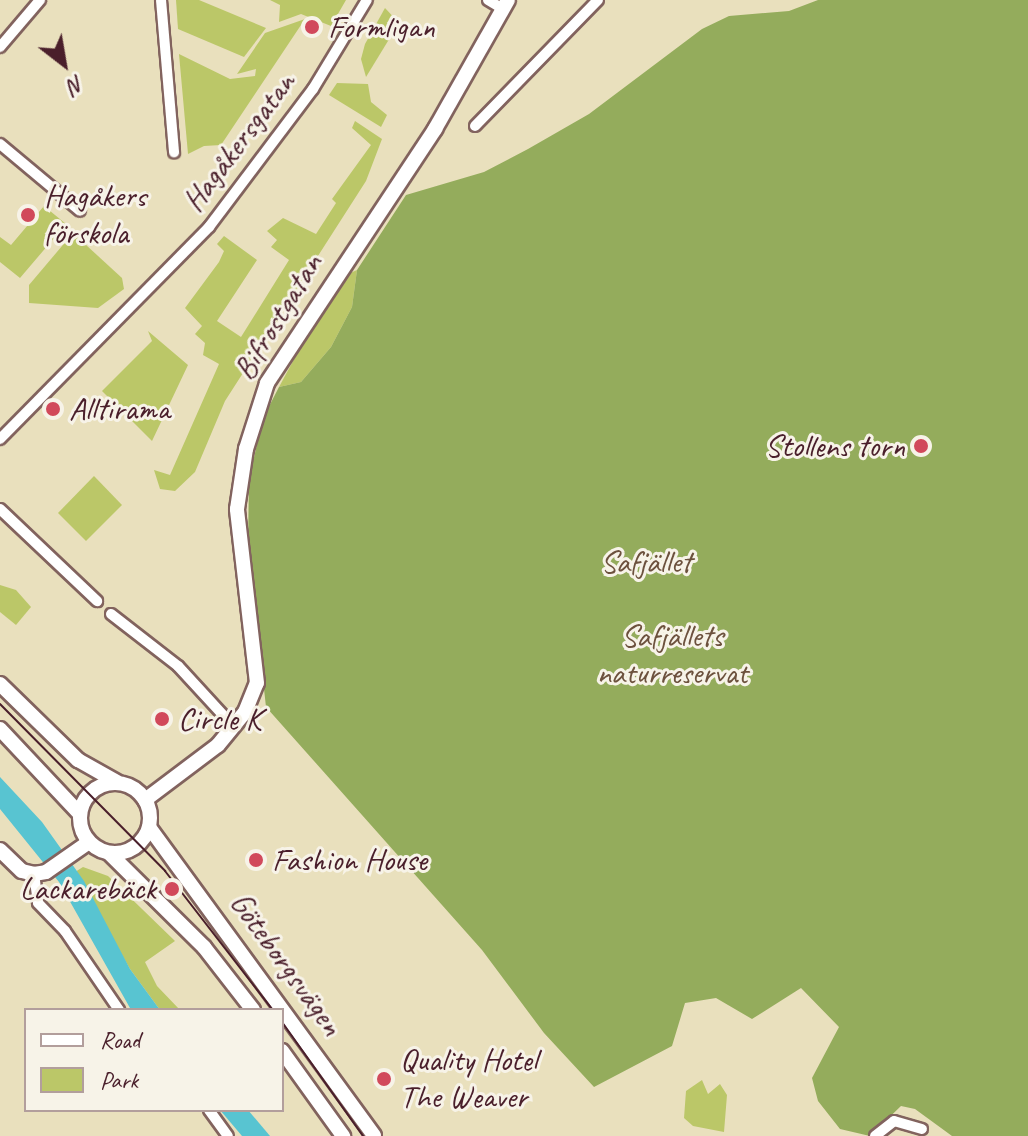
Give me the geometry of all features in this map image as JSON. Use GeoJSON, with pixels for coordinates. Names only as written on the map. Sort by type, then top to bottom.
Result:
{"type":"FeatureCollection","features":[{"type":"Feature","properties":{"kind":"main road","name":"Bifrostgatan"},"geometry":{"type":"LineString","coordinates":[[145,800],[201,762],[234,727],[253,697],[258,672],[237,509],[258,405],[281,355],[435,129],[506,4]]}},
{"type":"Feature","properties":{"kind":"main road"},"geometry":{"type":"LineString","coordinates":[[0,684],[78,760],[136,789],[145,800]]}},
{"type":"Feature","properties":{"kind":"main road"},"geometry":{"type":"LineString","coordinates":[[0,729],[79,813],[89,842],[40,873],[22,871],[0,850]]}},
{"type":"Feature","properties":{"kind":"main road"},"geometry":{"type":"LineString","coordinates":[[79,813],[94,789],[117,782]]}},
{"type":"Feature","properties":{"kind":"main road","name":"Göteborgsvägen"},"geometry":{"type":"LineString","coordinates":[[145,800],[149,827],[281,1008]]}},
{"type":"Feature","properties":{"kind":"main road"},"geometry":{"type":"LineString","coordinates":[[109,853],[133,848],[149,827]]}},
{"type":"Feature","properties":{"kind":"main road","name":"Göteborgsvägen"},"geometry":{"type":"LineString","coordinates":[[89,842],[109,853],[204,947],[251,1008]]}},
{"type":"Feature","properties":{"kind":"main road","name":"Göteborgsvägen"},"geometry":{"type":"LineString","coordinates":[[284,1012],[374,1136]]}},
{"type":"Feature","properties":{"kind":"main road","name":"Göteborgsvägen"},"geometry":{"type":"LineString","coordinates":[[284,1054],[343,1136]]}},
{"type":"Feature","properties":{"kind":"street"},"geometry":{"type":"LineString","coordinates":[[0,47],[40,0]]}},
{"type":"Feature","properties":{"kind":"street"},"geometry":{"type":"LineString","coordinates":[[161,0],[174,152]]}},
{"type":"Feature","properties":{"kind":"street","name":"Hagåkersgatan"},"geometry":{"type":"LineString","coordinates":[[0,439],[209,227],[313,89],[367,0]]}},
{"type":"Feature","properties":{"kind":"street"},"geometry":{"type":"LineString","coordinates":[[488,0],[506,4]]}},
{"type":"Feature","properties":{"kind":"street"},"geometry":{"type":"LineString","coordinates":[[475,126],[598,0]]}},
{"type":"Feature","properties":{"kind":"street"},"geometry":{"type":"LineString","coordinates":[[0,144],[80,211]]}},
{"type":"Feature","properties":{"kind":"street"},"geometry":{"type":"LineString","coordinates":[[0,509],[97,601]]}},
{"type":"Feature","properties":{"kind":"street"},"geometry":{"type":"LineString","coordinates":[[111,614],[178,666],[234,727]]}},
{"type":"Feature","properties":{"kind":"street"},"geometry":{"type":"LineString","coordinates":[[40,873],[38,903],[65,931],[118,1008]]}},
{"type":"Feature","properties":{"kind":"street"},"geometry":{"type":"LineString","coordinates":[[210,1112],[228,1136]]}},
{"type":"Feature","properties":{"kind":"street"},"geometry":{"type":"LineString","coordinates":[[875,1136],[894,1121],[922,1129]]}},
{"type":"Feature","properties":{"kind":"green space"},"geometry":{"type":"Polygon","coordinates":[[[176,0],[199,0],[266,28],[244,57],[178,29],[176,0]]]}},
{"type":"Feature","properties":{"kind":"green space"},"geometry":{"type":"Polygon","coordinates":[[[270,0],[346,0],[331,26],[301,14],[279,22],[280,5],[270,0]]]}},
{"type":"Feature","properties":{"kind":"green space","name":"Safjället"},"geometry":{"type":"Polygon","coordinates":[[[818,0],[1028,0],[1028,1136],[952,1136],[915,1109],[901,1106],[870,1136],[840,1129],[818,1101],[812,1078],[839,1027],[801,988],[752,1019],[716,998],[685,1003],[672,1046],[594,1087],[544,1033],[482,950],[266,707],[248,544],[249,479],[263,418],[279,387],[301,382],[331,347],[352,307],[357,270],[406,195],[484,172],[528,149],[589,114],[702,29],[729,16],[789,11],[818,0]]]}},
{"type":"Feature","properties":{"kind":"green space"},"geometry":{"type":"Polygon","coordinates":[[[385,8],[399,23],[366,77],[361,59],[365,44],[385,8]]]}},
{"type":"Feature","properties":{"kind":"green space"},"geometry":{"type":"Polygon","coordinates":[[[305,19],[221,145],[204,146],[188,154],[179,54],[230,79],[255,76],[256,69],[237,74],[265,33],[305,19]]]}},
{"type":"Feature","properties":{"kind":"green space"},"geometry":{"type":"Polygon","coordinates":[[[337,83],[368,84],[371,102],[387,115],[381,127],[329,95],[337,83]]]}},
{"type":"Feature","properties":{"kind":"green space"},"geometry":{"type":"Polygon","coordinates":[[[355,121],[382,139],[366,181],[225,401],[195,472],[175,491],[160,489],[154,470],[170,475],[219,364],[203,355],[205,343],[195,334],[202,326],[185,308],[219,262],[224,251],[217,244],[224,236],[257,260],[217,321],[241,337],[289,260],[271,247],[277,240],[267,231],[283,218],[316,234],[336,203],[332,199],[371,145],[352,128],[355,121]]]}},
{"type":"Feature","properties":{"kind":"green space"},"geometry":{"type":"Polygon","coordinates":[[[44,206],[66,224],[20,278],[0,262],[0,237],[11,245],[44,206]]]}},
{"type":"Feature","properties":{"kind":"green space"},"geometry":{"type":"Polygon","coordinates":[[[73,233],[122,278],[124,289],[98,308],[29,303],[29,285],[73,233]]]}},
{"type":"Feature","properties":{"kind":"green space"},"geometry":{"type":"Polygon","coordinates":[[[357,270],[352,307],[331,347],[301,382],[279,387],[306,337],[348,274],[357,270]]]}},
{"type":"Feature","properties":{"kind":"green space"},"geometry":{"type":"Polygon","coordinates":[[[148,331],[188,365],[152,441],[102,391],[152,341],[148,331]]]}},
{"type":"Feature","properties":{"kind":"green space"},"geometry":{"type":"Polygon","coordinates":[[[94,476],[122,505],[86,541],[58,513],[94,476]]]}},
{"type":"Feature","properties":{"kind":"green space"},"geometry":{"type":"Polygon","coordinates":[[[0,585],[16,590],[31,607],[16,625],[0,612],[0,585]]]}},
{"type":"Feature","properties":{"kind":"green space"},"geometry":{"type":"Polygon","coordinates":[[[83,867],[108,876],[175,941],[145,962],[157,986],[178,1008],[159,1008],[130,969],[75,872],[83,867]]]}},
{"type":"Feature","properties":{"kind":"green space"},"geometry":{"type":"Polygon","coordinates":[[[702,1080],[708,1094],[720,1084],[727,1095],[724,1132],[693,1126],[684,1118],[686,1091],[702,1080]]]}},
{"type":"Feature","properties":{"kind":"water"},"geometry":{"type":"Polygon","coordinates":[[[0,777],[42,822],[84,881],[130,969],[159,1008],[130,1008],[59,882],[0,809],[0,777]]]}},
{"type":"Feature","properties":{"kind":"water"},"geometry":{"type":"Polygon","coordinates":[[[222,1112],[250,1112],[270,1136],[242,1136],[222,1112]]]}},
{"type":"Feature","properties":{"kind":"tram line"},"geometry":{"type":"LineString","coordinates":[[0,704],[165,871],[271,1008]]}},
{"type":"Feature","properties":{"kind":"tram line"},"geometry":{"type":"LineString","coordinates":[[284,1025],[363,1136]]}},
{"type":"Feature","properties":{"kind":"place","name":"Formligan"},"geometry":{"type":"Point","coordinates":[312,27]}},
{"type":"Feature","properties":{"kind":"place","name":"Hagåkers förskola"},"geometry":{"type":"Point","coordinates":[28,215]}},
{"type":"Feature","properties":{"kind":"place","name":"Alltirama"},"geometry":{"type":"Point","coordinates":[53,409]}},
{"type":"Feature","properties":{"kind":"place","name":"Stollens torn"},"geometry":{"type":"Point","coordinates":[921,446]}},
{"type":"Feature","properties":{"kind":"place","name":"Circle K"},"geometry":{"type":"Point","coordinates":[162,719]}},
{"type":"Feature","properties":{"kind":"place","name":"Fashion House"},"geometry":{"type":"Point","coordinates":[256,860]}},
{"type":"Feature","properties":{"kind":"place","name":"Lackarebäck"},"geometry":{"type":"Point","coordinates":[172,889]}},
{"type":"Feature","properties":{"kind":"place","name":"Quality Hotel The Weaver"},"geometry":{"type":"Point","coordinates":[384,1079]}},
{"type":"Feature","properties":{"kind":"park label","name":"Safjällets naturreservat"},"geometry":{"type":"Point","coordinates":[672,656]}}]}
